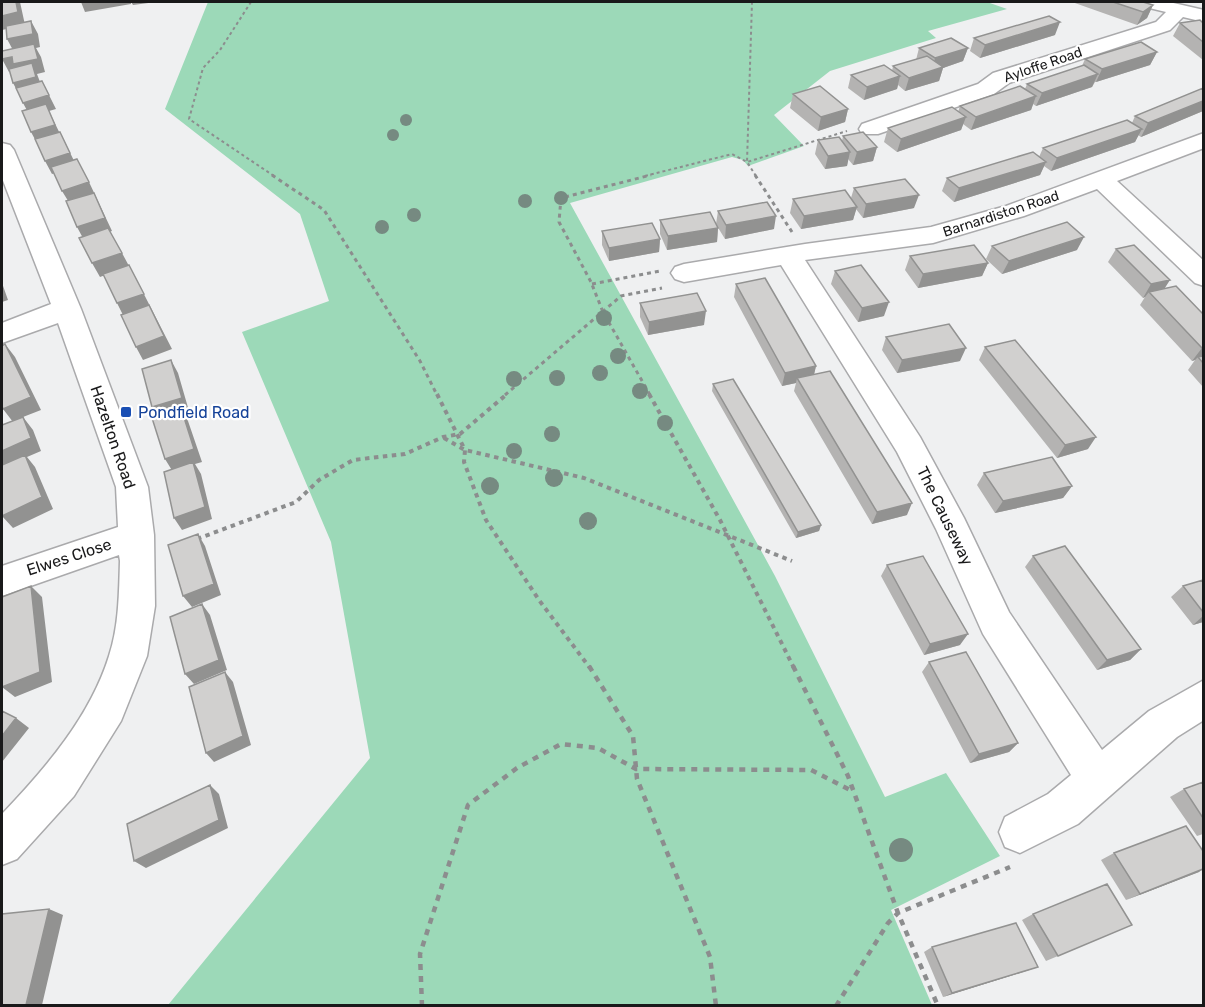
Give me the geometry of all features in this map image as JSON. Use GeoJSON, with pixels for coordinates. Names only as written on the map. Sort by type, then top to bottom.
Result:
{"type":"FeatureCollection","features":[{"type":"Feature","properties":{"kind":"street"},"geometry":{"type":"LineString","coordinates":[[1148,2],[1203,16]]}},
{"type":"Feature","properties":{"kind":"street","name":"Ayloffe Road"},"geometry":{"type":"LineString","coordinates":[[870,129],[986,89],[1001,78],[1163,26],[1179,10]]}},
{"type":"Feature","properties":{"kind":"street","name":"Barnardiston Road"},"geometry":{"type":"LineString","coordinates":[[684,273],[796,254],[933,235],[1015,211],[1203,140]]}},
{"type":"Feature","properties":{"kind":"street","name":"Hazelton Road"},"geometry":{"type":"LineString","coordinates":[[2,150],[67,309],[132,487],[137,535],[137,606],[128,656],[107,708],[60,782],[2,843]]}},
{"type":"Feature","properties":{"kind":"street"},"geometry":{"type":"LineString","coordinates":[[1102,180],[1203,277]]}},
{"type":"Feature","properties":{"kind":"street","name":"The Causeway"},"geometry":{"type":"LineString","coordinates":[[796,254],[909,446],[952,528],[996,623],[1097,779]]}},
{"type":"Feature","properties":{"kind":"street"},"geometry":{"type":"LineString","coordinates":[[2,333],[67,309]]}},
{"type":"Feature","properties":{"kind":"street","name":"Elwes Close"},"geometry":{"type":"LineString","coordinates":[[2,581],[137,535]]}},
{"type":"Feature","properties":{"kind":"street"},"geometry":{"type":"LineString","coordinates":[[1020,832],[1063,810],[1162,724],[1203,698]]}},
{"type":"Feature","properties":{"kind":"path"},"geometry":{"type":"LineString","coordinates":[[250,2],[219,50],[203,68],[189,119],[324,210],[420,361],[455,435],[465,450],[464,462],[486,520],[539,600],[603,685],[633,736],[637,779],[710,957],[716,1005]]}},
{"type":"Feature","properties":{"kind":"path"},"geometry":{"type":"LineString","coordinates":[[752,2],[747,162],[796,254]]}},
{"type":"Feature","properties":{"kind":"path"},"geometry":{"type":"LineString","coordinates":[[870,129],[864,125],[747,162],[732,154],[561,198],[559,222],[592,284],[603,312],[728,536],[855,792],[898,913],[938,1005]]}},
{"type":"Feature","properties":{"kind":"path"},"geometry":{"type":"LineString","coordinates":[[190,542],[296,502],[319,480],[353,460],[405,454],[443,437],[455,435],[468,427],[621,296],[690,283],[681,267],[592,284]]}},
{"type":"Feature","properties":{"kind":"path"},"geometry":{"type":"LineString","coordinates":[[443,437],[465,450],[584,478],[792,561]]}},
{"type":"Feature","properties":{"kind":"path"},"geometry":{"type":"LineString","coordinates":[[422,1005],[420,954],[468,805],[517,768],[561,744],[598,748],[636,769],[811,770],[855,792]]}},
{"type":"Feature","properties":{"kind":"path"},"geometry":{"type":"LineString","coordinates":[[836,1005],[888,923],[898,913],[1017,865],[1020,832]]}},
{"type":"Feature","properties":{"kind":"green space"},"geometry":{"type":"Polygon","coordinates":[[[208,2],[987,2],[1007,9],[928,31],[936,38],[830,71],[774,115],[804,146],[748,166],[743,160],[732,157],[570,203],[775,576],[885,797],[946,773],[1000,856],[891,910],[932,1005],[168,1005],[370,758],[331,542],[242,332],[329,301],[300,214],[165,109],[208,2]]]}},
{"type":"Feature","properties":{"kind":"building"},"geometry":{"type":"Polygon","coordinates":[[[2,2],[16,2],[18,12],[2,16],[2,2]]]}},
{"type":"Feature","properties":{"kind":"building"},"geometry":{"type":"Polygon","coordinates":[[[1113,2],[1143,2],[1153,5],[1143,12],[1113,2]]]}},
{"type":"Feature","properties":{"kind":"building"},"geometry":{"type":"Polygon","coordinates":[[[1049,16],[1060,22],[985,45],[974,38],[1049,16]]]}},
{"type":"Feature","properties":{"kind":"building"},"geometry":{"type":"Polygon","coordinates":[[[1200,20],[1203,23],[1203,42],[1180,23],[1200,20]]]}},
{"type":"Feature","properties":{"kind":"building"},"geometry":{"type":"Polygon","coordinates":[[[31,21],[33,34],[7,39],[6,26],[31,21]]]}},
{"type":"Feature","properties":{"kind":"building"},"geometry":{"type":"Polygon","coordinates":[[[951,38],[968,48],[935,58],[919,48],[951,38]]]}},
{"type":"Feature","properties":{"kind":"building"},"geometry":{"type":"Polygon","coordinates":[[[1141,42],[1157,52],[1102,69],[1085,59],[1141,42]]]}},
{"type":"Feature","properties":{"kind":"building"},"geometry":{"type":"Polygon","coordinates":[[[34,44],[38,59],[13,64],[12,57],[2,59],[2,51],[34,44]]]}},
{"type":"Feature","properties":{"kind":"building"},"geometry":{"type":"Polygon","coordinates":[[[927,56],[943,67],[909,78],[893,66],[927,56]]]}},
{"type":"Feature","properties":{"kind":"building"},"geometry":{"type":"Polygon","coordinates":[[[32,63],[36,77],[13,83],[9,69],[32,63]]]}},
{"type":"Feature","properties":{"kind":"building"},"geometry":{"type":"Polygon","coordinates":[[[884,65],[900,76],[867,87],[851,75],[884,65]]]}},
{"type":"Feature","properties":{"kind":"building"},"geometry":{"type":"Polygon","coordinates":[[[1084,65],[1098,74],[1042,93],[1027,84],[1084,65]]]}},
{"type":"Feature","properties":{"kind":"building"},"geometry":{"type":"Polygon","coordinates":[[[42,81],[49,95],[23,103],[16,88],[42,81]]]}},
{"type":"Feature","properties":{"kind":"building"},"geometry":{"type":"Polygon","coordinates":[[[820,86],[848,109],[821,117],[793,94],[820,86]]]}},
{"type":"Feature","properties":{"kind":"building"},"geometry":{"type":"Polygon","coordinates":[[[1020,86],[1036,96],[976,117],[960,106],[1020,86]]]}},
{"type":"Feature","properties":{"kind":"building"},"geometry":{"type":"Polygon","coordinates":[[[1203,88],[1203,101],[1148,123],[1135,116],[1203,88]]]}},
{"type":"Feature","properties":{"kind":"building"},"geometry":{"type":"Polygon","coordinates":[[[46,104],[55,125],[31,132],[22,111],[46,104]]]}},
{"type":"Feature","properties":{"kind":"building"},"geometry":{"type":"Polygon","coordinates":[[[952,107],[966,117],[901,139],[888,128],[952,107]]]}},
{"type":"Feature","properties":{"kind":"building"},"geometry":{"type":"Polygon","coordinates":[[[1127,120],[1142,129],[1057,158],[1043,148],[1127,120]]]}},
{"type":"Feature","properties":{"kind":"building"},"geometry":{"type":"Polygon","coordinates":[[[60,132],[70,153],[45,161],[35,139],[60,132]]]}},
{"type":"Feature","properties":{"kind":"building"},"geometry":{"type":"Polygon","coordinates":[[[863,132],[877,147],[857,152],[843,136],[863,132]]]}},
{"type":"Feature","properties":{"kind":"building"},"geometry":{"type":"Polygon","coordinates":[[[839,137],[850,152],[828,156],[818,140],[839,137]]]}},
{"type":"Feature","properties":{"kind":"building"},"geometry":{"type":"Polygon","coordinates":[[[1033,152],[1046,162],[959,188],[947,178],[1033,152]]]}},
{"type":"Feature","properties":{"kind":"building"},"geometry":{"type":"Polygon","coordinates":[[[77,159],[89,182],[62,191],[51,167],[77,159]]]}},
{"type":"Feature","properties":{"kind":"building"},"geometry":{"type":"Polygon","coordinates":[[[905,179],[919,195],[866,204],[854,188],[905,179]]]}},
{"type":"Feature","properties":{"kind":"building"},"geometry":{"type":"Polygon","coordinates":[[[845,190],[857,207],[804,216],[793,199],[845,190]]]}},
{"type":"Feature","properties":{"kind":"building"},"geometry":{"type":"Polygon","coordinates":[[[94,193],[105,218],[77,227],[66,201],[94,193]]]}},
{"type":"Feature","properties":{"kind":"building"},"geometry":{"type":"Polygon","coordinates":[[[767,202],[776,216],[726,225],[718,211],[767,202]]]}},
{"type":"Feature","properties":{"kind":"building"},"geometry":{"type":"Polygon","coordinates":[[[710,212],[718,228],[668,236],[660,220],[710,212]]]}},
{"type":"Feature","properties":{"kind":"building"},"geometry":{"type":"Polygon","coordinates":[[[1067,222],[1084,237],[1009,261],[992,246],[1067,222]]]}},
{"type":"Feature","properties":{"kind":"building"},"geometry":{"type":"Polygon","coordinates":[[[652,223],[660,239],[609,248],[602,231],[652,223]]]}},
{"type":"Feature","properties":{"kind":"building"},"geometry":{"type":"Polygon","coordinates":[[[108,228],[122,253],[92,263],[79,238],[108,228]]]}},
{"type":"Feature","properties":{"kind":"building"},"geometry":{"type":"Polygon","coordinates":[[[974,245],[988,263],[923,274],[910,256],[974,245]]]}},
{"type":"Feature","properties":{"kind":"building"},"geometry":{"type":"Polygon","coordinates":[[[1134,245],[1170,280],[1151,284],[1116,249],[1134,245]]]}},
{"type":"Feature","properties":{"kind":"building"},"geometry":{"type":"Polygon","coordinates":[[[129,265],[144,294],[117,303],[103,274],[129,265]]]}},
{"type":"Feature","properties":{"kind":"building"},"geometry":{"type":"Polygon","coordinates":[[[861,265],[889,302],[862,308],[835,271],[861,265]]]}},
{"type":"Feature","properties":{"kind":"building"},"geometry":{"type":"Polygon","coordinates":[[[765,278],[816,366],[785,373],[736,284],[765,278]]]}},
{"type":"Feature","properties":{"kind":"building"},"geometry":{"type":"Polygon","coordinates":[[[1176,286],[1203,314],[1203,348],[1149,292],[1176,286]]]}},
{"type":"Feature","properties":{"kind":"building"},"geometry":{"type":"Polygon","coordinates":[[[697,293],[706,311],[649,322],[640,303],[697,293]]]}},
{"type":"Feature","properties":{"kind":"building"},"geometry":{"type":"Polygon","coordinates":[[[149,305],[164,336],[136,347],[121,315],[149,305]]]}},
{"type":"Feature","properties":{"kind":"building"},"geometry":{"type":"Polygon","coordinates":[[[949,324],[966,348],[902,360],[886,337],[949,324]]]}},
{"type":"Feature","properties":{"kind":"building"},"geometry":{"type":"Polygon","coordinates":[[[1015,340],[1096,437],[1065,445],[985,347],[1015,340]]]}},
{"type":"Feature","properties":{"kind":"building"},"geometry":{"type":"Polygon","coordinates":[[[5,344],[31,397],[3,409],[2,346],[5,344]]]}},
{"type":"Feature","properties":{"kind":"building"},"geometry":{"type":"Polygon","coordinates":[[[171,360],[182,398],[152,407],[142,369],[171,360]]]}},
{"type":"Feature","properties":{"kind":"building"},"geometry":{"type":"Polygon","coordinates":[[[830,371],[912,503],[877,512],[797,378],[830,371]]]}},
{"type":"Feature","properties":{"kind":"building"},"geometry":{"type":"Polygon","coordinates":[[[733,379],[821,525],[798,532],[713,384],[733,379]]]}},
{"type":"Feature","properties":{"kind":"building"},"geometry":{"type":"Polygon","coordinates":[[[181,408],[194,449],[165,459],[152,418],[181,408]]]}},
{"type":"Feature","properties":{"kind":"building"},"geometry":{"type":"Polygon","coordinates":[[[23,417],[31,438],[2,451],[2,425],[23,417]]]}},
{"type":"Feature","properties":{"kind":"building"},"geometry":{"type":"Polygon","coordinates":[[[25,455],[42,497],[2,516],[2,465],[25,455]]]}},
{"type":"Feature","properties":{"kind":"building"},"geometry":{"type":"Polygon","coordinates":[[[1052,457],[1072,486],[1003,501],[984,473],[1052,457]]]}},
{"type":"Feature","properties":{"kind":"building"},"geometry":{"type":"Polygon","coordinates":[[[193,462],[205,507],[174,518],[164,472],[193,462]]]}},
{"type":"Feature","properties":{"kind":"building"},"geometry":{"type":"Polygon","coordinates":[[[198,534],[214,584],[183,596],[168,545],[198,534]]]}},
{"type":"Feature","properties":{"kind":"building"},"geometry":{"type":"Polygon","coordinates":[[[1065,546],[1141,649],[1107,660],[1033,556],[1065,546]]]}},
{"type":"Feature","properties":{"kind":"building"},"geometry":{"type":"Polygon","coordinates":[[[923,556],[968,634],[930,644],[887,565],[923,556]]]}},
{"type":"Feature","properties":{"kind":"building"},"geometry":{"type":"Polygon","coordinates":[[[1203,580],[1203,612],[1183,586],[1203,580]]]}},
{"type":"Feature","properties":{"kind":"building"},"geometry":{"type":"Polygon","coordinates":[[[31,586],[40,672],[2,687],[2,597],[31,586]]]}},
{"type":"Feature","properties":{"kind":"building"},"geometry":{"type":"Polygon","coordinates":[[[202,604],[219,660],[185,674],[170,617],[202,604]]]}},
{"type":"Feature","properties":{"kind":"building"},"geometry":{"type":"Polygon","coordinates":[[[966,652],[1018,743],[979,754],[929,662],[966,652]]]}},
{"type":"Feature","properties":{"kind":"building"},"geometry":{"type":"Polygon","coordinates":[[[225,672],[243,736],[206,753],[189,687],[225,672]]]}},
{"type":"Feature","properties":{"kind":"building"},"geometry":{"type":"Polygon","coordinates":[[[2,711],[16,718],[2,736],[2,711]]]}},
{"type":"Feature","properties":{"kind":"building"},"geometry":{"type":"Polygon","coordinates":[[[1203,782],[1203,818],[1184,789],[1203,782]]]}},
{"type":"Feature","properties":{"kind":"building"},"geometry":{"type":"Polygon","coordinates":[[[210,785],[219,820],[134,861],[127,824],[210,785]]]}},
{"type":"Feature","properties":{"kind":"building"},"geometry":{"type":"Polygon","coordinates":[[[1186,826],[1203,851],[1203,869],[1140,894],[1114,853],[1186,826]]]}},
{"type":"Feature","properties":{"kind":"building"},"geometry":{"type":"Polygon","coordinates":[[[1107,884],[1132,925],[1058,956],[1033,914],[1107,884]]]}},
{"type":"Feature","properties":{"kind":"building"},"geometry":{"type":"Polygon","coordinates":[[[49,909],[26,1005],[2,1005],[2,914],[49,909]]]}},
{"type":"Feature","properties":{"kind":"building"},"geometry":{"type":"Polygon","coordinates":[[[1016,923],[1038,967],[952,993],[932,947],[1016,923]]]}},
{"type":"Feature","properties":{"kind":"place","name":"Pondfield Road"},"geometry":{"type":"Point","coordinates":[126,412]}}]}
